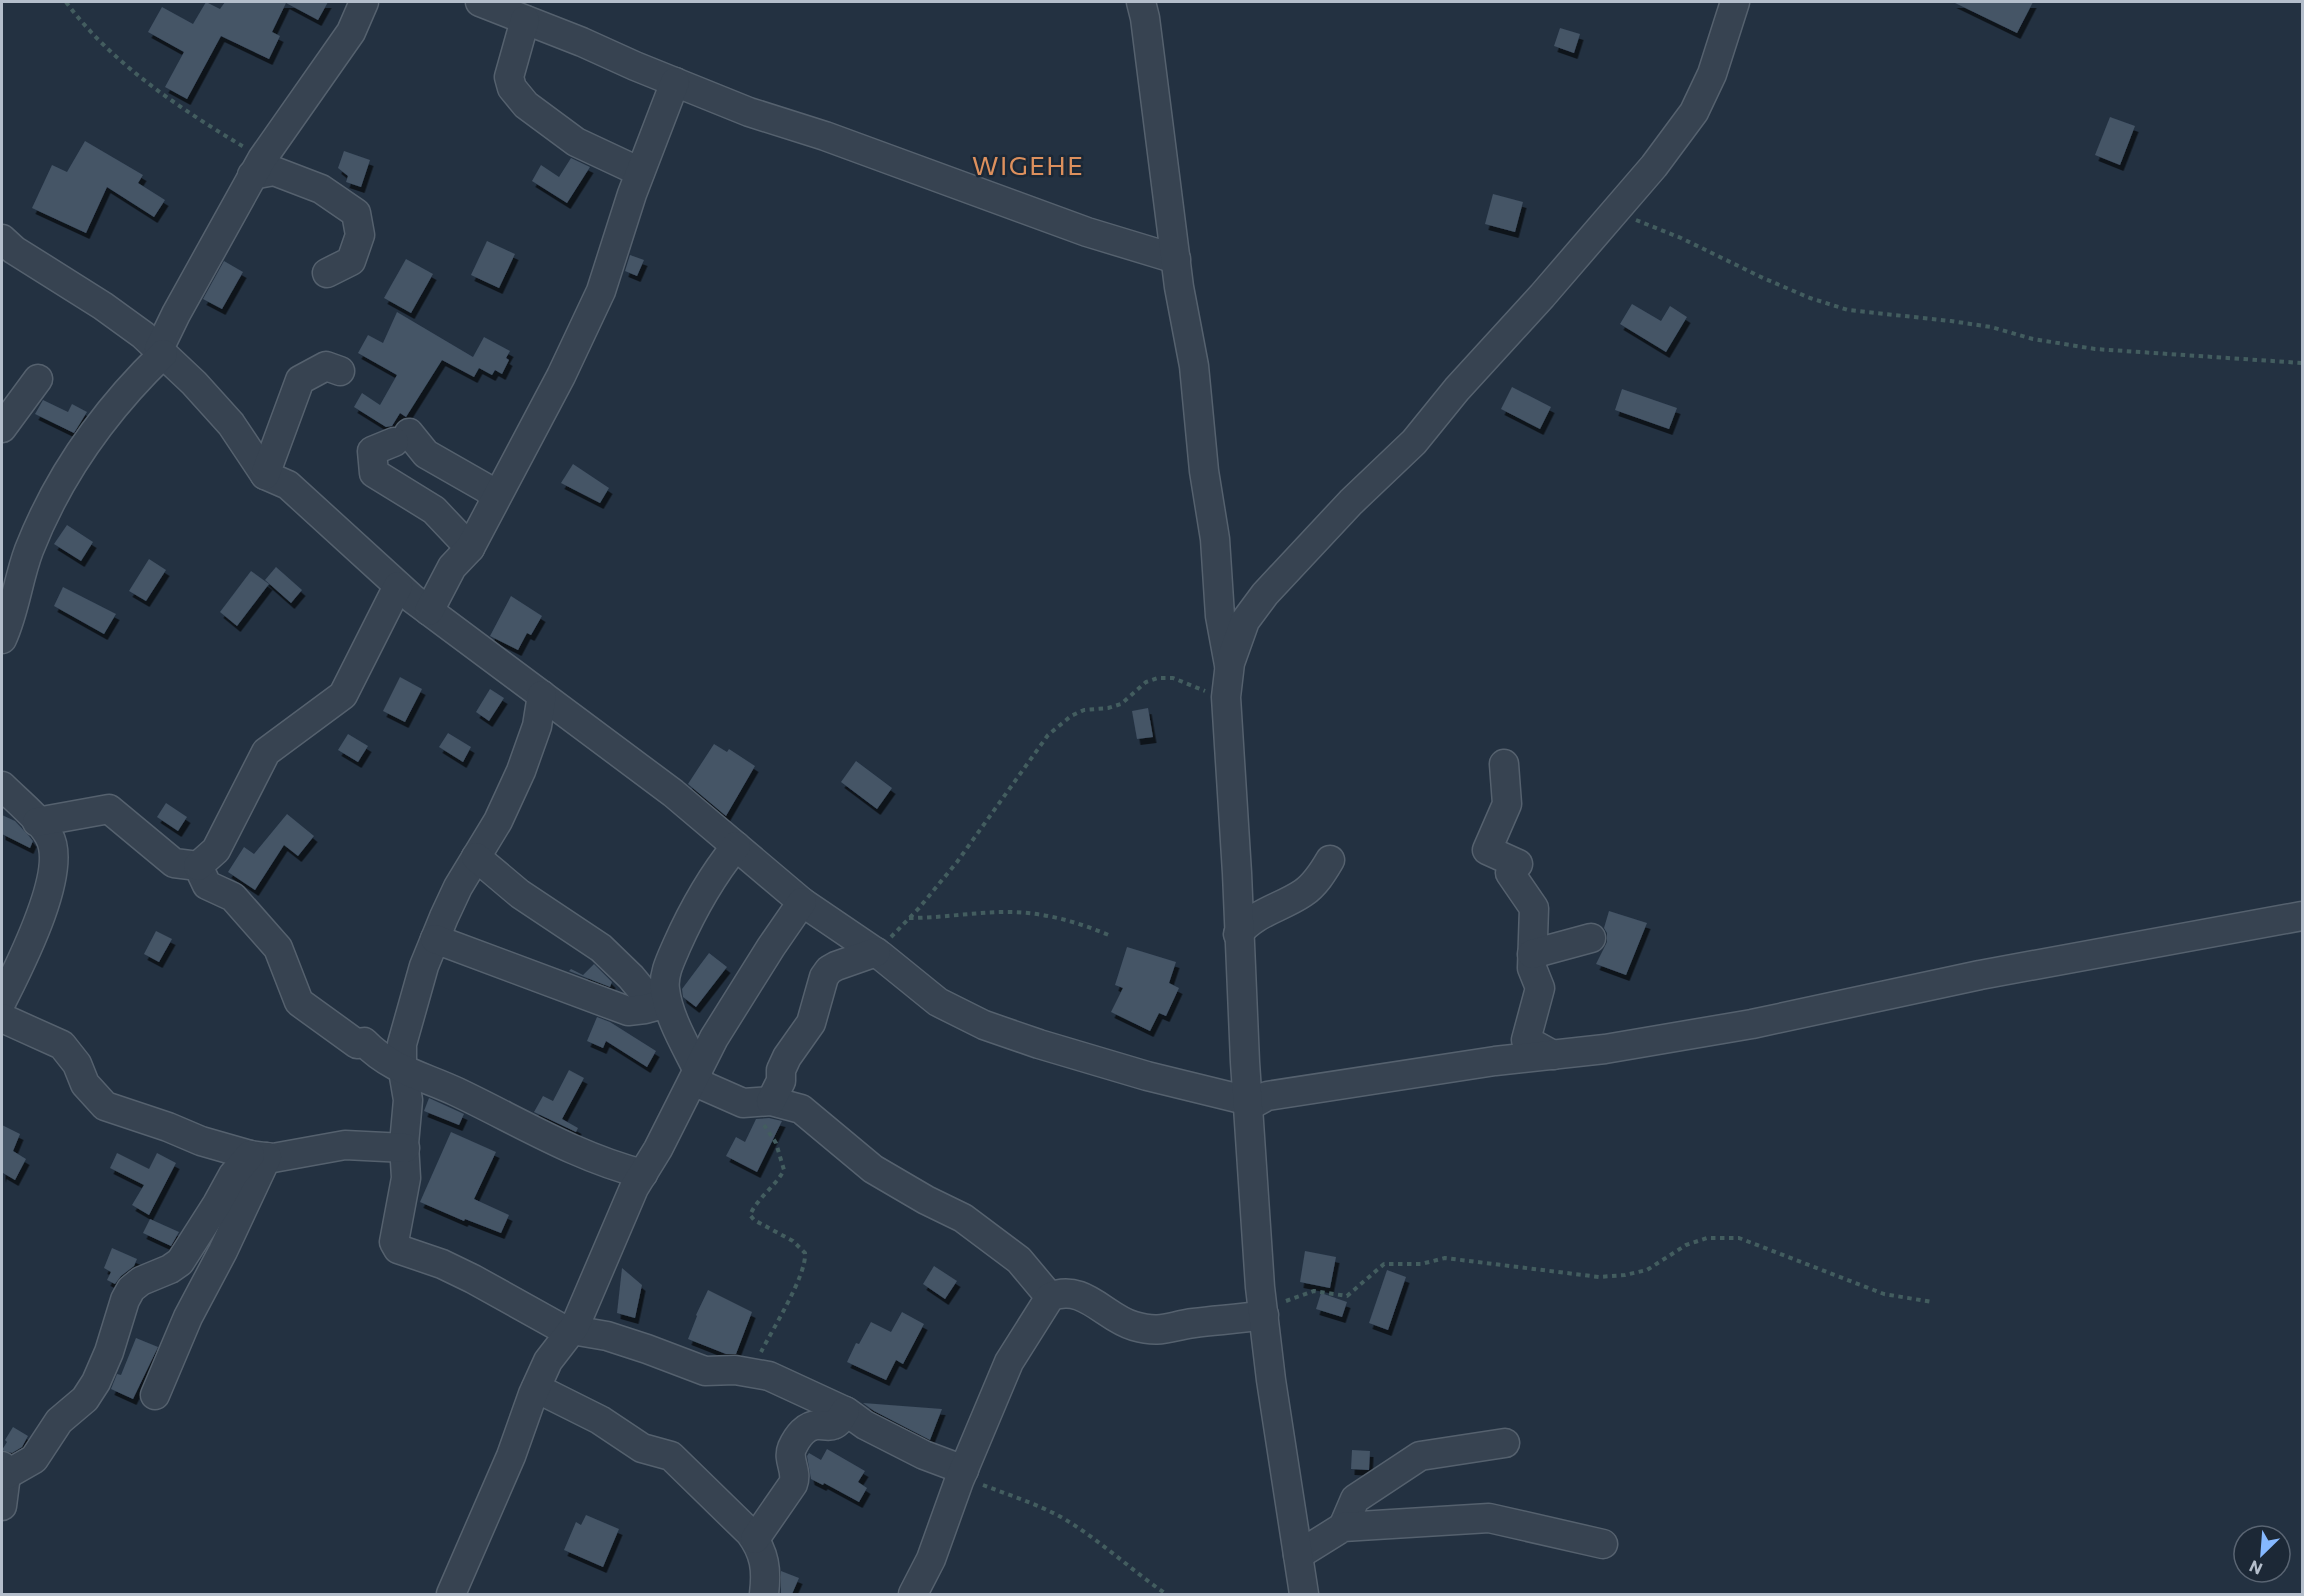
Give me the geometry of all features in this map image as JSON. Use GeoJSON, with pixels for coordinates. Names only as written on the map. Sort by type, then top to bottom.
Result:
{"type":"FeatureCollection","features":[{"type":"Feature","properties":{"kind":"street"},"geometry":{"type":"LineString","coordinates":[[2,639],[9,592],[51,500],[107,414],[161,352],[176,314],[257,167],[351,32],[364,2]]}},
{"type":"Feature","properties":{"kind":"street"},"geometry":{"type":"LineString","coordinates":[[480,2],[749,112],[825,136],[1087,232],[1176,259]]}},
{"type":"Feature","properties":{"kind":"street"},"geometry":{"type":"LineString","coordinates":[[1141,2],[1145,18],[1176,259],[1194,366],[1204,471],[1215,539],[1220,616],[1229,668]]}},
{"type":"Feature","properties":{"kind":"street"},"geometry":{"type":"LineString","coordinates":[[1304,1594],[1263,1315],[1238,934],[1237,873],[1226,697],[1229,668],[1245,621],[1264,594],[1351,502],[1414,442],[1457,389],[1542,296],[1654,166],[1694,112],[1712,74],[1736,2]]}},
{"type":"Feature","properties":{"kind":"street"},"geometry":{"type":"LineString","coordinates":[[525,20],[509,77],[512,88],[526,105],[576,142],[640,172]]}},
{"type":"Feature","properties":{"kind":"street"},"geometry":{"type":"LineString","coordinates":[[429,611],[452,567],[470,548],[561,375],[601,291],[640,172],[675,82]]}},
{"type":"Feature","properties":{"kind":"street"},"geometry":{"type":"LineString","coordinates":[[257,167],[321,189],[356,213],[360,235],[351,261],[327,273]]}},
{"type":"Feature","properties":{"kind":"street"},"geometry":{"type":"LineString","coordinates":[[2,239],[14,250],[143,334],[194,383],[231,424],[265,475],[288,485],[398,586],[673,793],[802,902],[876,952],[938,1002],[984,1025],[1147,1076],[1249,1103],[1267,1096],[1495,1061],[1605,1048],[1752,1024],[1980,975],[2302,916]]}},
{"type":"Feature","properties":{"kind":"street"},"geometry":{"type":"LineString","coordinates":[[265,475],[300,380],[326,366],[340,370]]}},
{"type":"Feature","properties":{"kind":"street"},"geometry":{"type":"LineString","coordinates":[[2,428],[38,379]]}},
{"type":"Feature","properties":{"kind":"street"},"geometry":{"type":"LineString","coordinates":[[470,548],[434,510],[374,473],[372,451],[401,437],[489,490],[494,501]]}},
{"type":"Feature","properties":{"kind":"street"},"geometry":{"type":"LineString","coordinates":[[37,822],[109,809],[174,863],[198,866],[216,850],[266,752],[343,695],[398,586]]}},
{"type":"Feature","properties":{"kind":"street"},"geometry":{"type":"LineString","coordinates":[[542,695],[537,726],[521,771],[498,821],[458,887],[435,939],[424,966],[402,1044],[408,1100],[406,1178],[394,1242],[398,1249],[442,1264],[571,1332],[585,1331],[617,1339],[705,1371],[752,1372],[769,1376],[845,1411],[865,1425],[962,1473]]}},
{"type":"Feature","properties":{"kind":"street"},"geometry":{"type":"LineString","coordinates":[[1504,764],[1507,804],[1487,850],[1518,864],[1510,873],[1534,908],[1532,968],[1540,988],[1526,1040],[1553,1055]]}},
{"type":"Feature","properties":{"kind":"street"},"geometry":{"type":"LineString","coordinates":[[2,786],[49,835],[54,849],[51,880],[31,938],[2,1000]]}},
{"type":"Feature","properties":{"kind":"street"},"geometry":{"type":"LineString","coordinates":[[661,1004],[667,969],[692,912],[718,868],[736,846]]}},
{"type":"Feature","properties":{"kind":"street"},"geometry":{"type":"LineString","coordinates":[[476,857],[520,894],[601,948],[661,1004],[696,1076],[743,1103],[771,1101],[801,1109],[873,1168],[926,1200],[963,1218],[1019,1260],[1050,1297]]}},
{"type":"Feature","properties":{"kind":"street"},"geometry":{"type":"LineString","coordinates":[[1238,934],[1257,916],[1304,893],[1318,879],[1330,860]]}},
{"type":"Feature","properties":{"kind":"street"},"geometry":{"type":"LineString","coordinates":[[198,866],[207,885],[233,897],[278,948],[299,1002],[357,1044],[364,1042],[375,1054],[404,1072],[452,1090],[588,1156],[642,1174]]}},
{"type":"Feature","properties":{"kind":"street"},"geometry":{"type":"LineString","coordinates":[[451,1594],[511,1456],[536,1388],[557,1347],[571,1332],[619,1219],[642,1174],[658,1149],[714,1038],[802,902]]}},
{"type":"Feature","properties":{"kind":"street"},"geometry":{"type":"LineString","coordinates":[[1532,954],[1591,938]]}},
{"type":"Feature","properties":{"kind":"street"},"geometry":{"type":"LineString","coordinates":[[435,939],[628,1011],[661,1004]]}},
{"type":"Feature","properties":{"kind":"street"},"geometry":{"type":"LineString","coordinates":[[771,1101],[781,1081],[781,1070],[787,1058],[811,1023],[824,977],[836,966],[876,952]]}},
{"type":"Feature","properties":{"kind":"street"},"geometry":{"type":"LineString","coordinates":[[2,1018],[62,1045],[77,1064],[85,1084],[105,1106],[168,1127],[201,1141],[273,1158],[345,1144],[405,1148]]}},
{"type":"Feature","properties":{"kind":"street"},"geometry":{"type":"LineString","coordinates":[[155,1395],[188,1317],[223,1251],[259,1156]]}},
{"type":"Feature","properties":{"kind":"street"},"geometry":{"type":"LineString","coordinates":[[3,1483],[34,1459],[59,1421],[86,1399],[101,1372],[125,1300],[131,1289],[141,1281],[170,1269],[180,1262],[233,1175],[259,1156]]}},
{"type":"Feature","properties":{"kind":"street"},"geometry":{"type":"LineString","coordinates":[[913,1594],[931,1559],[962,1473],[1009,1362],[1050,1297],[1058,1293],[1072,1293],[1085,1298],[1132,1326],[1163,1331],[1193,1323],[1263,1315]]}},
{"type":"Feature","properties":{"kind":"street"},"geometry":{"type":"LineString","coordinates":[[536,1388],[600,1420],[642,1448],[671,1456],[760,1546],[765,1570],[764,1594]]}},
{"type":"Feature","properties":{"kind":"street"},"geometry":{"type":"LineString","coordinates":[[755,1539],[793,1484],[796,1476],[791,1450],[796,1440],[808,1426],[836,1424],[845,1411]]}},
{"type":"Feature","properties":{"kind":"street"},"geometry":{"type":"LineString","coordinates":[[1343,1527],[1355,1499],[1420,1456],[1505,1443]]}},
{"type":"Feature","properties":{"kind":"street"},"geometry":{"type":"LineString","coordinates":[[1298,1555],[1343,1527],[1489,1518],[1603,1544]]}},
{"type":"Feature","properties":{"kind":"path"},"geometry":{"type":"LineString","coordinates":[[66,2],[83,26],[98,40],[257,167]]}},
{"type":"Feature","properties":{"kind":"path"},"geometry":{"type":"LineString","coordinates":[[1614,212],[1681,238],[1810,298],[1848,310],[1991,327],[2033,339],[2095,349],[2302,363]]}},
{"type":"Feature","properties":{"kind":"path"},"geometry":{"type":"LineString","coordinates":[[876,952],[957,862],[1048,735],[1071,716],[1084,710],[1108,708],[1121,704],[1146,682],[1158,678],[1173,678],[1226,697]]}},
{"type":"Feature","properties":{"kind":"path"},"geometry":{"type":"LineString","coordinates":[[909,918],[1007,912],[1028,913],[1084,924],[1111,936]]}},
{"type":"Feature","properties":{"kind":"path"},"geometry":{"type":"LineString","coordinates":[[743,1103],[764,1124],[776,1143],[784,1170],[780,1179],[754,1206],[750,1215],[754,1220],[793,1241],[806,1253],[806,1261],[800,1277],[752,1372]]}},
{"type":"Feature","properties":{"kind":"path"},"geometry":{"type":"LineString","coordinates":[[1263,1315],[1288,1300],[1314,1291],[1347,1296],[1384,1264],[1421,1264],[1445,1258],[1599,1277],[1647,1270],[1686,1245],[1707,1238],[1739,1238],[1884,1294],[1932,1302]]}},
{"type":"Feature","properties":{"kind":"path"},"geometry":{"type":"LineString","coordinates":[[962,1473],[1060,1517],[1110,1550],[1136,1574],[1167,1594]]}},
{"type":"Feature","properties":{"kind":"building"},"geometry":{"type":"Polygon","coordinates":[[[206,2],[220,9],[225,2],[328,2],[318,20],[286,3],[272,32],[280,36],[269,59],[221,36],[187,99],[165,87],[184,52],[148,32],[162,7],[193,24],[206,2]]]}},
{"type":"Feature","properties":{"kind":"building"},"geometry":{"type":"Polygon","coordinates":[[[1953,2],[2033,2],[2017,33],[1953,2]]]}},
{"type":"Feature","properties":{"kind":"building"},"geometry":{"type":"Polygon","coordinates":[[[1560,28],[1580,34],[1574,53],[1554,46],[1560,28]]]}},
{"type":"Feature","properties":{"kind":"building"},"geometry":{"type":"Polygon","coordinates":[[[2110,117],[2135,126],[2120,165],[2095,155],[2110,117]]]}},
{"type":"Feature","properties":{"kind":"building"},"geometry":{"type":"Polygon","coordinates":[[[85,141],[143,175],[138,183],[165,200],[154,217],[107,187],[86,233],[32,208],[52,165],[67,172],[85,141]]]}},
{"type":"Feature","properties":{"kind":"building"},"geometry":{"type":"Polygon","coordinates":[[[344,151],[370,160],[361,187],[346,182],[348,176],[338,168],[344,151]]]}},
{"type":"Feature","properties":{"kind":"building"},"geometry":{"type":"Polygon","coordinates":[[[571,158],[590,167],[567,203],[532,181],[541,165],[559,177],[571,158]]]}},
{"type":"Feature","properties":{"kind":"building"},"geometry":{"type":"Polygon","coordinates":[[[1493,194],[1523,202],[1515,232],[1485,224],[1493,194]]]}},
{"type":"Feature","properties":{"kind":"building"},"geometry":{"type":"Polygon","coordinates":[[[487,241],[515,254],[499,288],[471,275],[487,241]]]}},
{"type":"Feature","properties":{"kind":"building"},"geometry":{"type":"Polygon","coordinates":[[[630,255],[644,260],[637,276],[625,271],[630,255]]]}},
{"type":"Feature","properties":{"kind":"building"},"geometry":{"type":"Polygon","coordinates":[[[406,259],[433,274],[411,313],[384,298],[406,259]]]}},
{"type":"Feature","properties":{"kind":"building"},"geometry":{"type":"Polygon","coordinates":[[[224,261],[243,272],[222,309],[203,299],[224,261]]]}},
{"type":"Feature","properties":{"kind":"building"},"geometry":{"type":"Polygon","coordinates":[[[1632,304],[1661,321],[1670,306],[1687,317],[1666,352],[1620,324],[1632,304]]]}},
{"type":"Feature","properties":{"kind":"building"},"geometry":{"type":"Polygon","coordinates":[[[397,312],[473,357],[484,337],[510,351],[506,358],[509,360],[502,374],[495,370],[492,375],[479,368],[474,377],[442,360],[406,417],[400,413],[392,426],[386,427],[354,407],[362,393],[380,405],[397,375],[358,353],[368,335],[383,343],[397,312]]]}},
{"type":"Feature","properties":{"kind":"building"},"geometry":{"type":"Polygon","coordinates":[[[1512,387],[1551,407],[1540,429],[1501,409],[1512,387]]]}},
{"type":"Feature","properties":{"kind":"building"},"geometry":{"type":"Polygon","coordinates":[[[1622,389],[1677,408],[1669,429],[1615,410],[1622,389]]]}},
{"type":"Feature","properties":{"kind":"building"},"geometry":{"type":"Polygon","coordinates":[[[43,400],[68,412],[72,404],[87,412],[74,433],[35,414],[43,400]]]}},
{"type":"Feature","properties":{"kind":"building"},"geometry":{"type":"Polygon","coordinates":[[[573,464],[609,488],[600,503],[561,483],[573,464]]]}},
{"type":"Feature","properties":{"kind":"building"},"geometry":{"type":"Polygon","coordinates":[[[67,525],[93,542],[81,561],[54,544],[67,525]]]}},
{"type":"Feature","properties":{"kind":"building"},"geometry":{"type":"Polygon","coordinates":[[[149,559],[166,570],[146,601],[129,591],[149,559]]]}},
{"type":"Feature","properties":{"kind":"building"},"geometry":{"type":"Polygon","coordinates":[[[276,567],[302,590],[291,603],[265,580],[276,567]]]}},
{"type":"Feature","properties":{"kind":"building"},"geometry":{"type":"Polygon","coordinates":[[[251,571],[269,584],[237,626],[220,612],[251,571]]]}},
{"type":"Feature","properties":{"kind":"building"},"geometry":{"type":"Polygon","coordinates":[[[63,587],[116,614],[104,634],[54,606],[63,587]]]}},
{"type":"Feature","properties":{"kind":"building"},"geometry":{"type":"Polygon","coordinates":[[[511,596],[542,616],[531,635],[527,633],[518,650],[490,636],[511,596]]]}},
{"type":"Feature","properties":{"kind":"building"},"geometry":{"type":"Polygon","coordinates":[[[400,677],[422,689],[405,722],[383,711],[400,677]]]}},
{"type":"Feature","properties":{"kind":"building"},"geometry":{"type":"Polygon","coordinates":[[[490,689],[504,698],[489,721],[476,712],[490,689]]]}},
{"type":"Feature","properties":{"kind":"building"},"geometry":{"type":"Polygon","coordinates":[[[1148,708],[1153,737],[1137,739],[1132,711],[1148,708]]]}},
{"type":"Feature","properties":{"kind":"building"},"geometry":{"type":"Polygon","coordinates":[[[448,733],[471,747],[463,762],[439,747],[448,733]]]}},
{"type":"Feature","properties":{"kind":"building"},"geometry":{"type":"Polygon","coordinates":[[[348,734],[368,746],[358,762],[338,750],[348,734]]]}},
{"type":"Feature","properties":{"kind":"building"},"geometry":{"type":"Polygon","coordinates":[[[714,744],[727,752],[729,749],[755,766],[726,816],[688,784],[714,744]]]}},
{"type":"Feature","properties":{"kind":"building"},"geometry":{"type":"Polygon","coordinates":[[[856,761],[892,788],[877,809],[841,782],[856,761]]]}},
{"type":"Feature","properties":{"kind":"building"},"geometry":{"type":"Polygon","coordinates":[[[166,803],[187,817],[178,831],[157,817],[166,803]]]}},
{"type":"Feature","properties":{"kind":"building"},"geometry":{"type":"Polygon","coordinates":[[[287,814],[314,836],[298,856],[284,845],[255,890],[228,872],[244,847],[254,854],[287,814]]]}},
{"type":"Feature","properties":{"kind":"building"},"geometry":{"type":"Polygon","coordinates":[[[2,815],[15,821],[29,836],[33,841],[30,848],[2,834],[2,815]]]}},
{"type":"Feature","properties":{"kind":"building"},"geometry":{"type":"Polygon","coordinates":[[[1609,911],[1647,923],[1626,975],[1596,964],[1607,942],[1607,933],[1604,928],[1609,911]]]}},
{"type":"Feature","properties":{"kind":"building"},"geometry":{"type":"Polygon","coordinates":[[[156,931],[172,939],[159,962],[144,954],[156,931]]]}},
{"type":"Feature","properties":{"kind":"building"},"geometry":{"type":"Polygon","coordinates":[[[1127,947],[1176,962],[1169,983],[1179,988],[1166,1016],[1159,1013],[1150,1031],[1111,1012],[1123,988],[1115,985],[1127,947]]]}},
{"type":"Feature","properties":{"kind":"building"},"geometry":{"type":"Polygon","coordinates":[[[709,953],[727,967],[696,1007],[683,997],[682,989],[709,953]]]}},
{"type":"Feature","properties":{"kind":"building"},"geometry":{"type":"Polygon","coordinates":[[[594,964],[612,982],[610,987],[569,971],[571,969],[583,975],[594,964]]]}},
{"type":"Feature","properties":{"kind":"building"},"geometry":{"type":"Polygon","coordinates":[[[597,1017],[610,1022],[656,1051],[647,1067],[606,1041],[603,1048],[587,1041],[597,1017]]]}},
{"type":"Feature","properties":{"kind":"building"},"geometry":{"type":"Polygon","coordinates":[[[569,1070],[584,1078],[562,1119],[578,1128],[576,1132],[534,1112],[543,1096],[553,1101],[569,1070]]]}},
{"type":"Feature","properties":{"kind":"building"},"geometry":{"type":"Polygon","coordinates":[[[429,1098],[464,1114],[459,1125],[424,1111],[429,1098]]]}},
{"type":"Feature","properties":{"kind":"building"},"geometry":{"type":"Polygon","coordinates":[[[769,1118],[782,1121],[757,1172],[726,1156],[736,1137],[745,1142],[756,1119],[769,1118]]]}},
{"type":"Feature","properties":{"kind":"building"},"geometry":{"type":"Polygon","coordinates":[[[2,1125],[20,1134],[13,1151],[26,1159],[15,1180],[3,1173],[2,1177],[2,1125]]]}},
{"type":"Feature","properties":{"kind":"building"},"geometry":{"type":"Polygon","coordinates":[[[451,1132],[496,1152],[474,1199],[509,1215],[501,1233],[465,1219],[464,1221],[420,1202],[451,1132]]]}},
{"type":"Feature","properties":{"kind":"building"},"geometry":{"type":"Polygon","coordinates":[[[117,1153],[149,1169],[157,1153],[176,1163],[149,1215],[132,1205],[144,1185],[110,1168],[117,1153]]]}},
{"type":"Feature","properties":{"kind":"building"},"geometry":{"type":"Polygon","coordinates":[[[150,1219],[179,1232],[171,1246],[143,1233],[150,1219]]]}},
{"type":"Feature","properties":{"kind":"building"},"geometry":{"type":"Polygon","coordinates":[[[112,1248],[137,1259],[134,1266],[115,1284],[107,1280],[111,1272],[104,1268],[112,1248]]]}},
{"type":"Feature","properties":{"kind":"building"},"geometry":{"type":"Polygon","coordinates":[[[1305,1251],[1336,1257],[1330,1288],[1300,1282],[1305,1251]]]}},
{"type":"Feature","properties":{"kind":"building"},"geometry":{"type":"Polygon","coordinates":[[[934,1266],[957,1281],[945,1299],[923,1284],[934,1266]]]}},
{"type":"Feature","properties":{"kind":"building"},"geometry":{"type":"Polygon","coordinates":[[[622,1268],[642,1285],[635,1318],[617,1313],[622,1268]]]}},
{"type":"Feature","properties":{"kind":"building"},"geometry":{"type":"Polygon","coordinates":[[[1387,1270],[1406,1277],[1388,1330],[1369,1323],[1387,1270]]]}},
{"type":"Feature","properties":{"kind":"building"},"geometry":{"type":"Polygon","coordinates":[[[708,1290],[752,1312],[736,1354],[726,1354],[688,1339],[708,1290]]]}},
{"type":"Feature","properties":{"kind":"building"},"geometry":{"type":"Polygon","coordinates":[[[1321,1293],[1347,1302],[1342,1317],[1316,1309],[1321,1293]]]}},
{"type":"Feature","properties":{"kind":"building"},"geometry":{"type":"Polygon","coordinates":[[[902,1312],[924,1324],[903,1364],[896,1360],[886,1380],[847,1362],[856,1343],[859,1344],[871,1322],[891,1332],[902,1312]]]}},
{"type":"Feature","properties":{"kind":"building"},"geometry":{"type":"Polygon","coordinates":[[[136,1338],[158,1347],[133,1399],[111,1389],[117,1374],[121,1375],[136,1338]]]}},
{"type":"Feature","properties":{"kind":"building"},"geometry":{"type":"Polygon","coordinates":[[[863,1403],[942,1409],[930,1440],[863,1403]]]}},
{"type":"Feature","properties":{"kind":"building"},"geometry":{"type":"Polygon","coordinates":[[[13,1427],[28,1436],[22,1447],[12,1453],[2,1450],[13,1427]]]}},
{"type":"Feature","properties":{"kind":"building"},"geometry":{"type":"Polygon","coordinates":[[[827,1449],[865,1471],[858,1482],[867,1488],[859,1502],[824,1483],[823,1485],[811,1479],[807,1456],[809,1453],[821,1460],[827,1449]]]}},
{"type":"Feature","properties":{"kind":"building"},"geometry":{"type":"Polygon","coordinates":[[[1352,1450],[1370,1451],[1369,1470],[1351,1469],[1352,1450]]]}},
{"type":"Feature","properties":{"kind":"building"},"geometry":{"type":"Polygon","coordinates":[[[586,1515],[619,1529],[603,1567],[564,1550],[576,1522],[581,1525],[586,1515]]]}},
{"type":"Feature","properties":{"kind":"building"},"geometry":{"type":"Polygon","coordinates":[[[781,1571],[799,1578],[792,1594],[781,1594],[781,1571]]]}},
{"type":"Feature","properties":{"kind":"district","name":"WIGEHE"},"geometry":{"type":"Point","coordinates":[1028,164]}}]}
